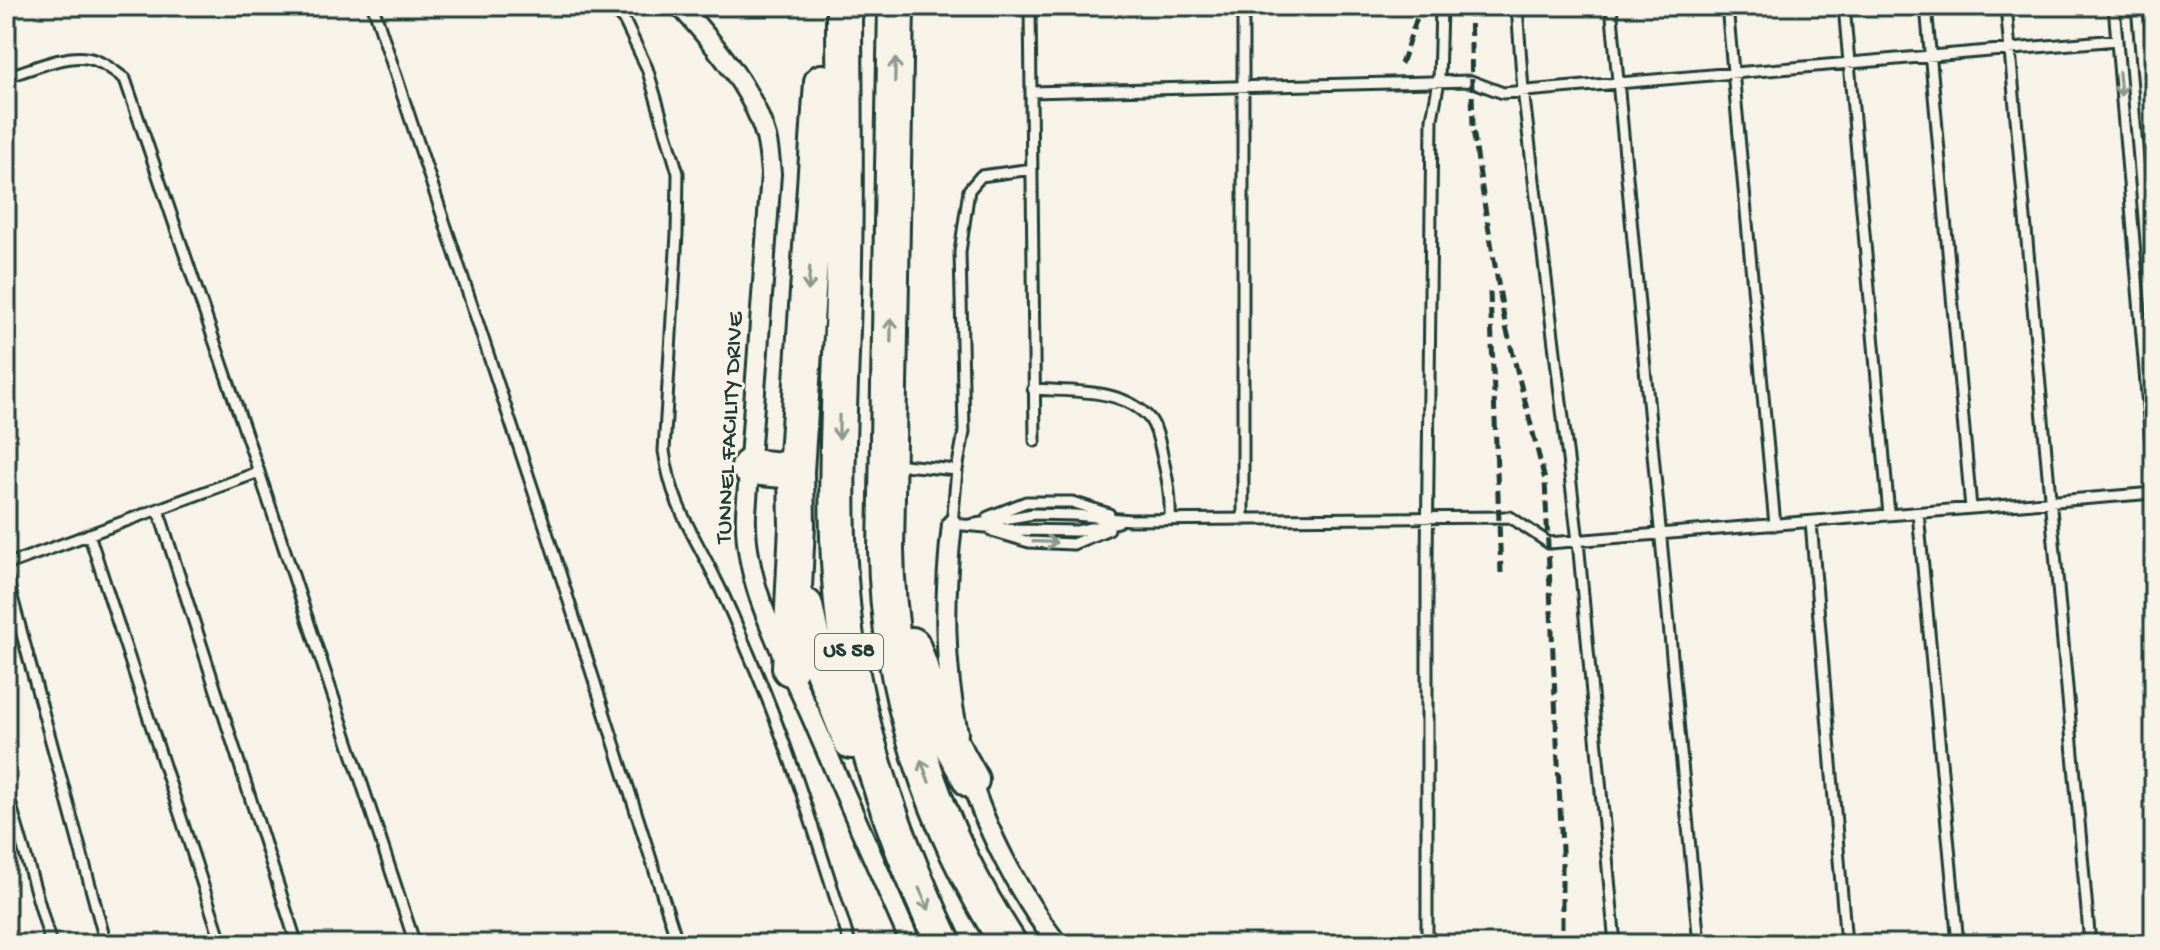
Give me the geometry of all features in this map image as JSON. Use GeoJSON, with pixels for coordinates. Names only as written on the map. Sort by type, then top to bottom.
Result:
{"type":"FeatureCollection","features":[{"type":"Feature","properties":{"kind":"highway","name":"US 58"},"geometry":{"type":"LineString","coordinates":[[820,6],[830,129],[840,349],[840,563],[844,624],[861,714],[900,844],[944,944]]}},
{"type":"Feature","properties":{"kind":"highway"},"geometry":{"type":"LineString","coordinates":[[840,349],[844,261],[844,6]]}},
{"type":"Feature","properties":{"kind":"highway","name":"US 58"},"geometry":{"type":"LineString","coordinates":[[896,6],[886,564],[889,605],[898,671],[912,730],[931,788],[982,900],[1009,944]]}},
{"type":"Feature","properties":{"kind":"highway"},"geometry":{"type":"LineString","coordinates":[[790,668],[797,526],[796,471],[823,62]]}},
{"type":"Feature","properties":{"kind":"highway"},"geometry":{"type":"LineString","coordinates":[[888,464],[898,492],[902,592],[917,665],[952,750],[974,792]]}},
{"type":"Feature","properties":{"kind":"highway"},"geometry":{"type":"LineString","coordinates":[[749,467],[796,471]]}},
{"type":"Feature","properties":{"kind":"highway"},"geometry":{"type":"LineString","coordinates":[[797,526],[806,619],[814,648],[841,718],[900,844]]}},
{"type":"Feature","properties":{"kind":"street","name":"TUNNEL FACILITY DRIVE"},"geometry":{"type":"LineString","coordinates":[[680,6],[707,35],[749,94],[766,137],[770,162],[745,528],[749,564],[790,668],[911,944]]}},
{"type":"Feature","properties":{"kind":"street"},"geometry":{"type":"LineString","coordinates":[[961,524],[946,573],[946,652],[951,702],[974,792],[1023,891],[1058,944]]}},
{"type":"Feature","properties":{"kind":"lane"},"geometry":{"type":"LineString","coordinates":[[373,6],[678,944]]}},
{"type":"Feature","properties":{"kind":"lane"},"geometry":{"type":"LineString","coordinates":[[611,6],[625,22],[647,68],[678,173],[664,451],[668,481],[682,518],[716,579],[750,655],[806,805],[850,944]]}},
{"type":"Feature","properties":{"kind":"lane"},"geometry":{"type":"LineString","coordinates":[[1030,6],[1035,441]]}},
{"type":"Feature","properties":{"kind":"lane"},"geometry":{"type":"LineString","coordinates":[[1243,6],[1243,520]]}},
{"type":"Feature","properties":{"kind":"lane"},"geometry":{"type":"LineString","coordinates":[[1427,944],[1432,119],[1439,81],[1441,6]]}},
{"type":"Feature","properties":{"kind":"lane"},"geometry":{"type":"LineString","coordinates":[[1517,6],[1523,90],[1578,541],[1615,944]]}},
{"type":"Feature","properties":{"kind":"lane"},"geometry":{"type":"LineString","coordinates":[[1611,6],[1699,944]]}},
{"type":"Feature","properties":{"kind":"lane"},"geometry":{"type":"LineString","coordinates":[[1727,6],[1775,525]]}},
{"type":"Feature","properties":{"kind":"lane"},"geometry":{"type":"LineString","coordinates":[[1844,6],[1889,515]]}},
{"type":"Feature","properties":{"kind":"lane"},"geometry":{"type":"LineString","coordinates":[[1926,6],[1971,508]]}},
{"type":"Feature","properties":{"kind":"lane"},"geometry":{"type":"LineString","coordinates":[[2006,6],[2090,944]]}},
{"type":"Feature","properties":{"kind":"lane"},"geometry":{"type":"LineString","coordinates":[[2114,6],[2154,478]]}},
{"type":"Feature","properties":{"kind":"lane"},"geometry":{"type":"LineString","coordinates":[[2137,6],[2154,205]]}},
{"type":"Feature","properties":{"kind":"lane"},"geometry":{"type":"LineString","coordinates":[[1031,92],[1471,81],[1503,93],[2117,40]]}},
{"type":"Feature","properties":{"kind":"lane"},"geometry":{"type":"LineString","coordinates":[[6,77],[62,60],[86,57],[107,66],[125,79],[415,944]]}},
{"type":"Feature","properties":{"kind":"lane"},"geometry":{"type":"LineString","coordinates":[[961,524],[957,470],[964,432],[960,252],[969,190],[981,176],[1032,169]]}},
{"type":"Feature","properties":{"kind":"lane"},"geometry":{"type":"LineString","coordinates":[[1033,389],[1108,395],[1125,401],[1150,419],[1157,433],[1172,495],[1170,520]]}},
{"type":"Feature","properties":{"kind":"lane"},"geometry":{"type":"LineString","coordinates":[[888,464],[957,470]]}},
{"type":"Feature","properties":{"kind":"lane"},"geometry":{"type":"LineString","coordinates":[[6,565],[259,472]]}},
{"type":"Feature","properties":{"kind":"lane"},"geometry":{"type":"LineString","coordinates":[[961,524],[1033,514],[1130,520],[1510,517],[1549,543],[2154,493]]}},
{"type":"Feature","properties":{"kind":"lane"},"geometry":{"type":"LineString","coordinates":[[158,509],[297,944]]}},
{"type":"Feature","properties":{"kind":"lane"},"geometry":{"type":"LineString","coordinates":[[1918,513],[1958,944]]}},
{"type":"Feature","properties":{"kind":"lane"},"geometry":{"type":"LineString","coordinates":[[961,524],[1019,530],[1077,531],[1130,520]]}},
{"type":"Feature","properties":{"kind":"lane"},"geometry":{"type":"LineString","coordinates":[[1811,522],[1846,944]]}},
{"type":"Feature","properties":{"kind":"lane"},"geometry":{"type":"LineString","coordinates":[[89,534],[222,944]]}},
{"type":"Feature","properties":{"kind":"lane"},"geometry":{"type":"LineString","coordinates":[[6,575],[106,944]]}},
{"type":"Feature","properties":{"kind":"lane"},"geometry":{"type":"LineString","coordinates":[[6,788],[51,944]]}},
{"type":"Feature","properties":{"kind":"railway"},"geometry":{"type":"LineString","coordinates":[[1401,64],[1421,6]]}},
{"type":"Feature","properties":{"kind":"railway"},"geometry":{"type":"LineString","coordinates":[[1470,6],[1473,129],[1485,208],[1505,323],[1545,480],[1562,850],[1562,944]]}},
{"type":"Feature","properties":{"kind":"railway"},"geometry":{"type":"LineString","coordinates":[[1490,292],[1501,573]]}},
{"type":"Feature","properties":{"kind":"railway"},"geometry":{"type":"LineString","coordinates":[[6,931],[10,944]]}}]}
